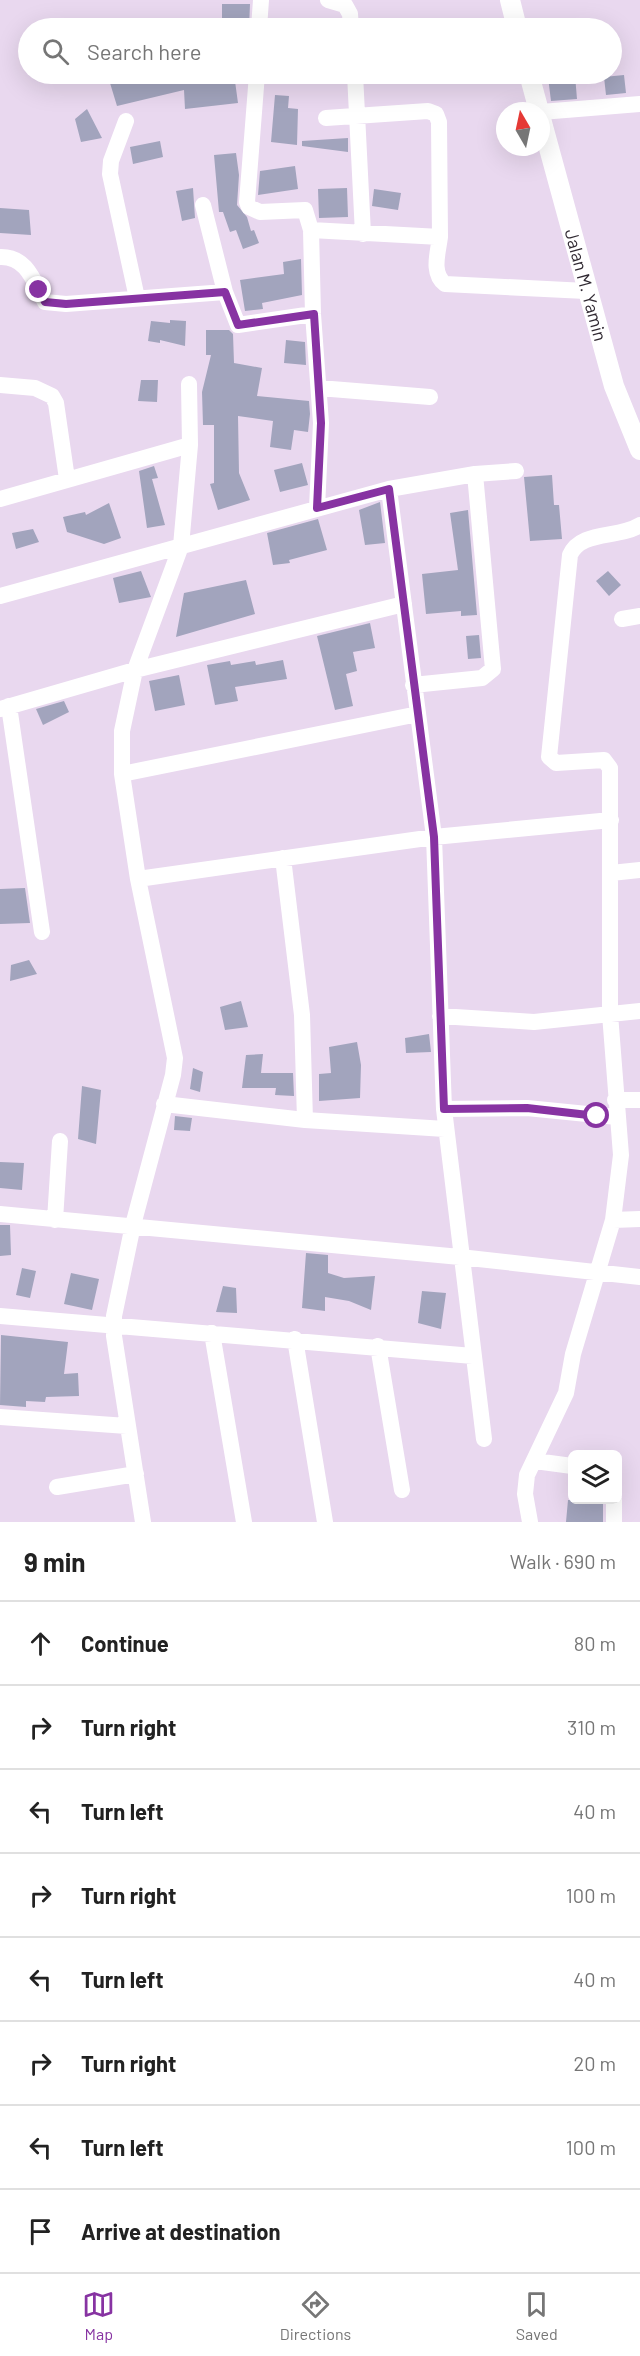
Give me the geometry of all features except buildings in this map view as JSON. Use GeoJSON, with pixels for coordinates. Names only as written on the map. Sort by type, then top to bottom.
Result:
{"type":"FeatureCollection","features":[{"type":"Feature","properties":{"kind":"street"},"geometry":{"type":"LineString","coordinates":[[260,18],[261,0]]}},
{"type":"Feature","properties":{"kind":"street"},"geometry":{"type":"LineString","coordinates":[[328,0],[345,5],[350,18]]}},
{"type":"Feature","properties":{"kind":"street"},"geometry":{"type":"LineString","coordinates":[[510,0],[514,18]]}},
{"type":"Feature","properties":{"kind":"street"},"geometry":{"type":"LineString","coordinates":[[256,84],[247,202],[249,207],[260,212],[305,210],[312,230],[314,314],[321,423],[317,508]]}},
{"type":"Feature","properties":{"kind":"street"},"geometry":{"type":"LineString","coordinates":[[356,84],[363,234]]}},
{"type":"Feature","properties":{"kind":"street"},"geometry":{"type":"LineString","coordinates":[[532,84],[537,102]]}},
{"type":"Feature","properties":{"kind":"street"},"geometry":{"type":"LineString","coordinates":[[550,110],[640,104]]}},
{"type":"Feature","properties":{"kind":"street"},"geometry":{"type":"LineString","coordinates":[[326,118],[428,111],[436,114],[439,122],[440,237],[437,272],[438,279],[444,284],[586,291]]}},
{"type":"Feature","properties":{"kind":"street"},"geometry":{"type":"LineString","coordinates":[[126,121],[111,161],[110,174],[137,298]]}},
{"type":"Feature","properties":{"kind":"street","name":"Jalan M. Yamin"},"geometry":{"type":"LineString","coordinates":[[550,153],[586,291],[618,398],[640,450]]}},
{"type":"Feature","properties":{"kind":"street"},"geometry":{"type":"LineString","coordinates":[[203,205],[225,292],[238,325],[314,314]]}},
{"type":"Feature","properties":{"kind":"street"},"geometry":{"type":"LineString","coordinates":[[312,230],[440,237]]}},
{"type":"Feature","properties":{"kind":"street"},"geometry":{"type":"LineString","coordinates":[[0,257],[11,256],[19,260],[28,269],[45,302],[66,304],[225,292]]}},
{"type":"Feature","properties":{"kind":"street"},"geometry":{"type":"LineString","coordinates":[[143,1522],[113,1325],[133,1225],[175,1058],[138,879],[122,774],[122,731],[135,670],[181,546],[190,445],[189,384]]}},
{"type":"Feature","properties":{"kind":"street"},"geometry":{"type":"LineString","coordinates":[[0,385],[35,388],[52,396],[56,403],[67,479]]}},
{"type":"Feature","properties":{"kind":"street"},"geometry":{"type":"LineString","coordinates":[[320,388],[430,397]]}},
{"type":"Feature","properties":{"kind":"street"},"geometry":{"type":"LineString","coordinates":[[0,499],[190,445]]}},
{"type":"Feature","properties":{"kind":"street"},"geometry":{"type":"LineString","coordinates":[[0,596],[389,489],[475,474],[516,471]]}},
{"type":"Feature","properties":{"kind":"street"},"geometry":{"type":"LineString","coordinates":[[413,685],[482,678],[493,669],[475,474]]}},
{"type":"Feature","properties":{"kind":"street"},"geometry":{"type":"LineString","coordinates":[[389,489],[434,837],[445,1129],[484,1438]]}},
{"type":"Feature","properties":{"kind":"street"},"geometry":{"type":"LineString","coordinates":[[530,1522],[527,1474],[563,1403],[573,1354],[595,1274],[613,1221],[621,1145],[616,1109],[610,1014],[609,763],[598,759],[556,763],[551,761],[549,753],[570,555],[574,545],[584,540],[623,533],[640,525]]}},
{"type":"Feature","properties":{"kind":"street"},"geometry":{"type":"LineString","coordinates":[[42,932],[5,708],[135,670],[404,604]]}},
{"type":"Feature","properties":{"kind":"street"},"geometry":{"type":"LineString","coordinates":[[622,619],[640,616]]}},
{"type":"Feature","properties":{"kind":"street"},"geometry":{"type":"LineString","coordinates":[[122,774],[418,714]]}},
{"type":"Feature","properties":{"kind":"street"},"geometry":{"type":"LineString","coordinates":[[138,879],[434,837],[611,820]]}},
{"type":"Feature","properties":{"kind":"street"},"geometry":{"type":"LineString","coordinates":[[283,858],[302,1015],[305,1120]]}},
{"type":"Feature","properties":{"kind":"street"},"geometry":{"type":"LineString","coordinates":[[610,873],[640,870]]}},
{"type":"Feature","properties":{"kind":"street"},"geometry":{"type":"LineString","coordinates":[[440,1016],[534,1022],[640,1011]]}},
{"type":"Feature","properties":{"kind":"street"},"geometry":{"type":"LineString","coordinates":[[444,1109],[616,1109],[640,1100]]}},
{"type":"Feature","properties":{"kind":"street"},"geometry":{"type":"LineString","coordinates":[[164,1104],[305,1120],[445,1129]]}},
{"type":"Feature","properties":{"kind":"street"},"geometry":{"type":"LineString","coordinates":[[55,1220],[60,1141]]}},
{"type":"Feature","properties":{"kind":"street"},"geometry":{"type":"LineString","coordinates":[[0,1214],[460,1257],[595,1274],[640,1277]]}},
{"type":"Feature","properties":{"kind":"street"},"geometry":{"type":"LineString","coordinates":[[613,1221],[640,1219]]}},
{"type":"Feature","properties":{"kind":"street"},"geometry":{"type":"LineString","coordinates":[[0,1316],[378,1346],[473,1356]]}},
{"type":"Feature","properties":{"kind":"street"},"geometry":{"type":"LineString","coordinates":[[212,1333],[244,1522]]}},
{"type":"Feature","properties":{"kind":"street"},"geometry":{"type":"LineString","coordinates":[[295,1339],[325,1522]]}},
{"type":"Feature","properties":{"kind":"street"},"geometry":{"type":"LineString","coordinates":[[378,1346],[402,1490]]}},
{"type":"Feature","properties":{"kind":"street"},"geometry":{"type":"LineString","coordinates":[[0,1417],[128,1426]]}},
{"type":"Feature","properties":{"kind":"street"},"geometry":{"type":"LineString","coordinates":[[535,1461],[568,1465]]}},
{"type":"Feature","properties":{"kind":"street"},"geometry":{"type":"LineString","coordinates":[[57,1487],[136,1474]]}},
{"type":"Feature","properties":{"kind":"street"},"geometry":{"type":"LineString","coordinates":[[614,1504],[614,1522]]}},
{"type":"Feature","properties":{"kind":"route"},"geometry":{"type":"LineString","coordinates":[[39,290],[45,302],[66,304],[225,292],[234,320],[238,325],[314,314],[321,423],[317,508],[389,489],[434,837],[444,1109],[527,1108],[597,1116]]}}]}
